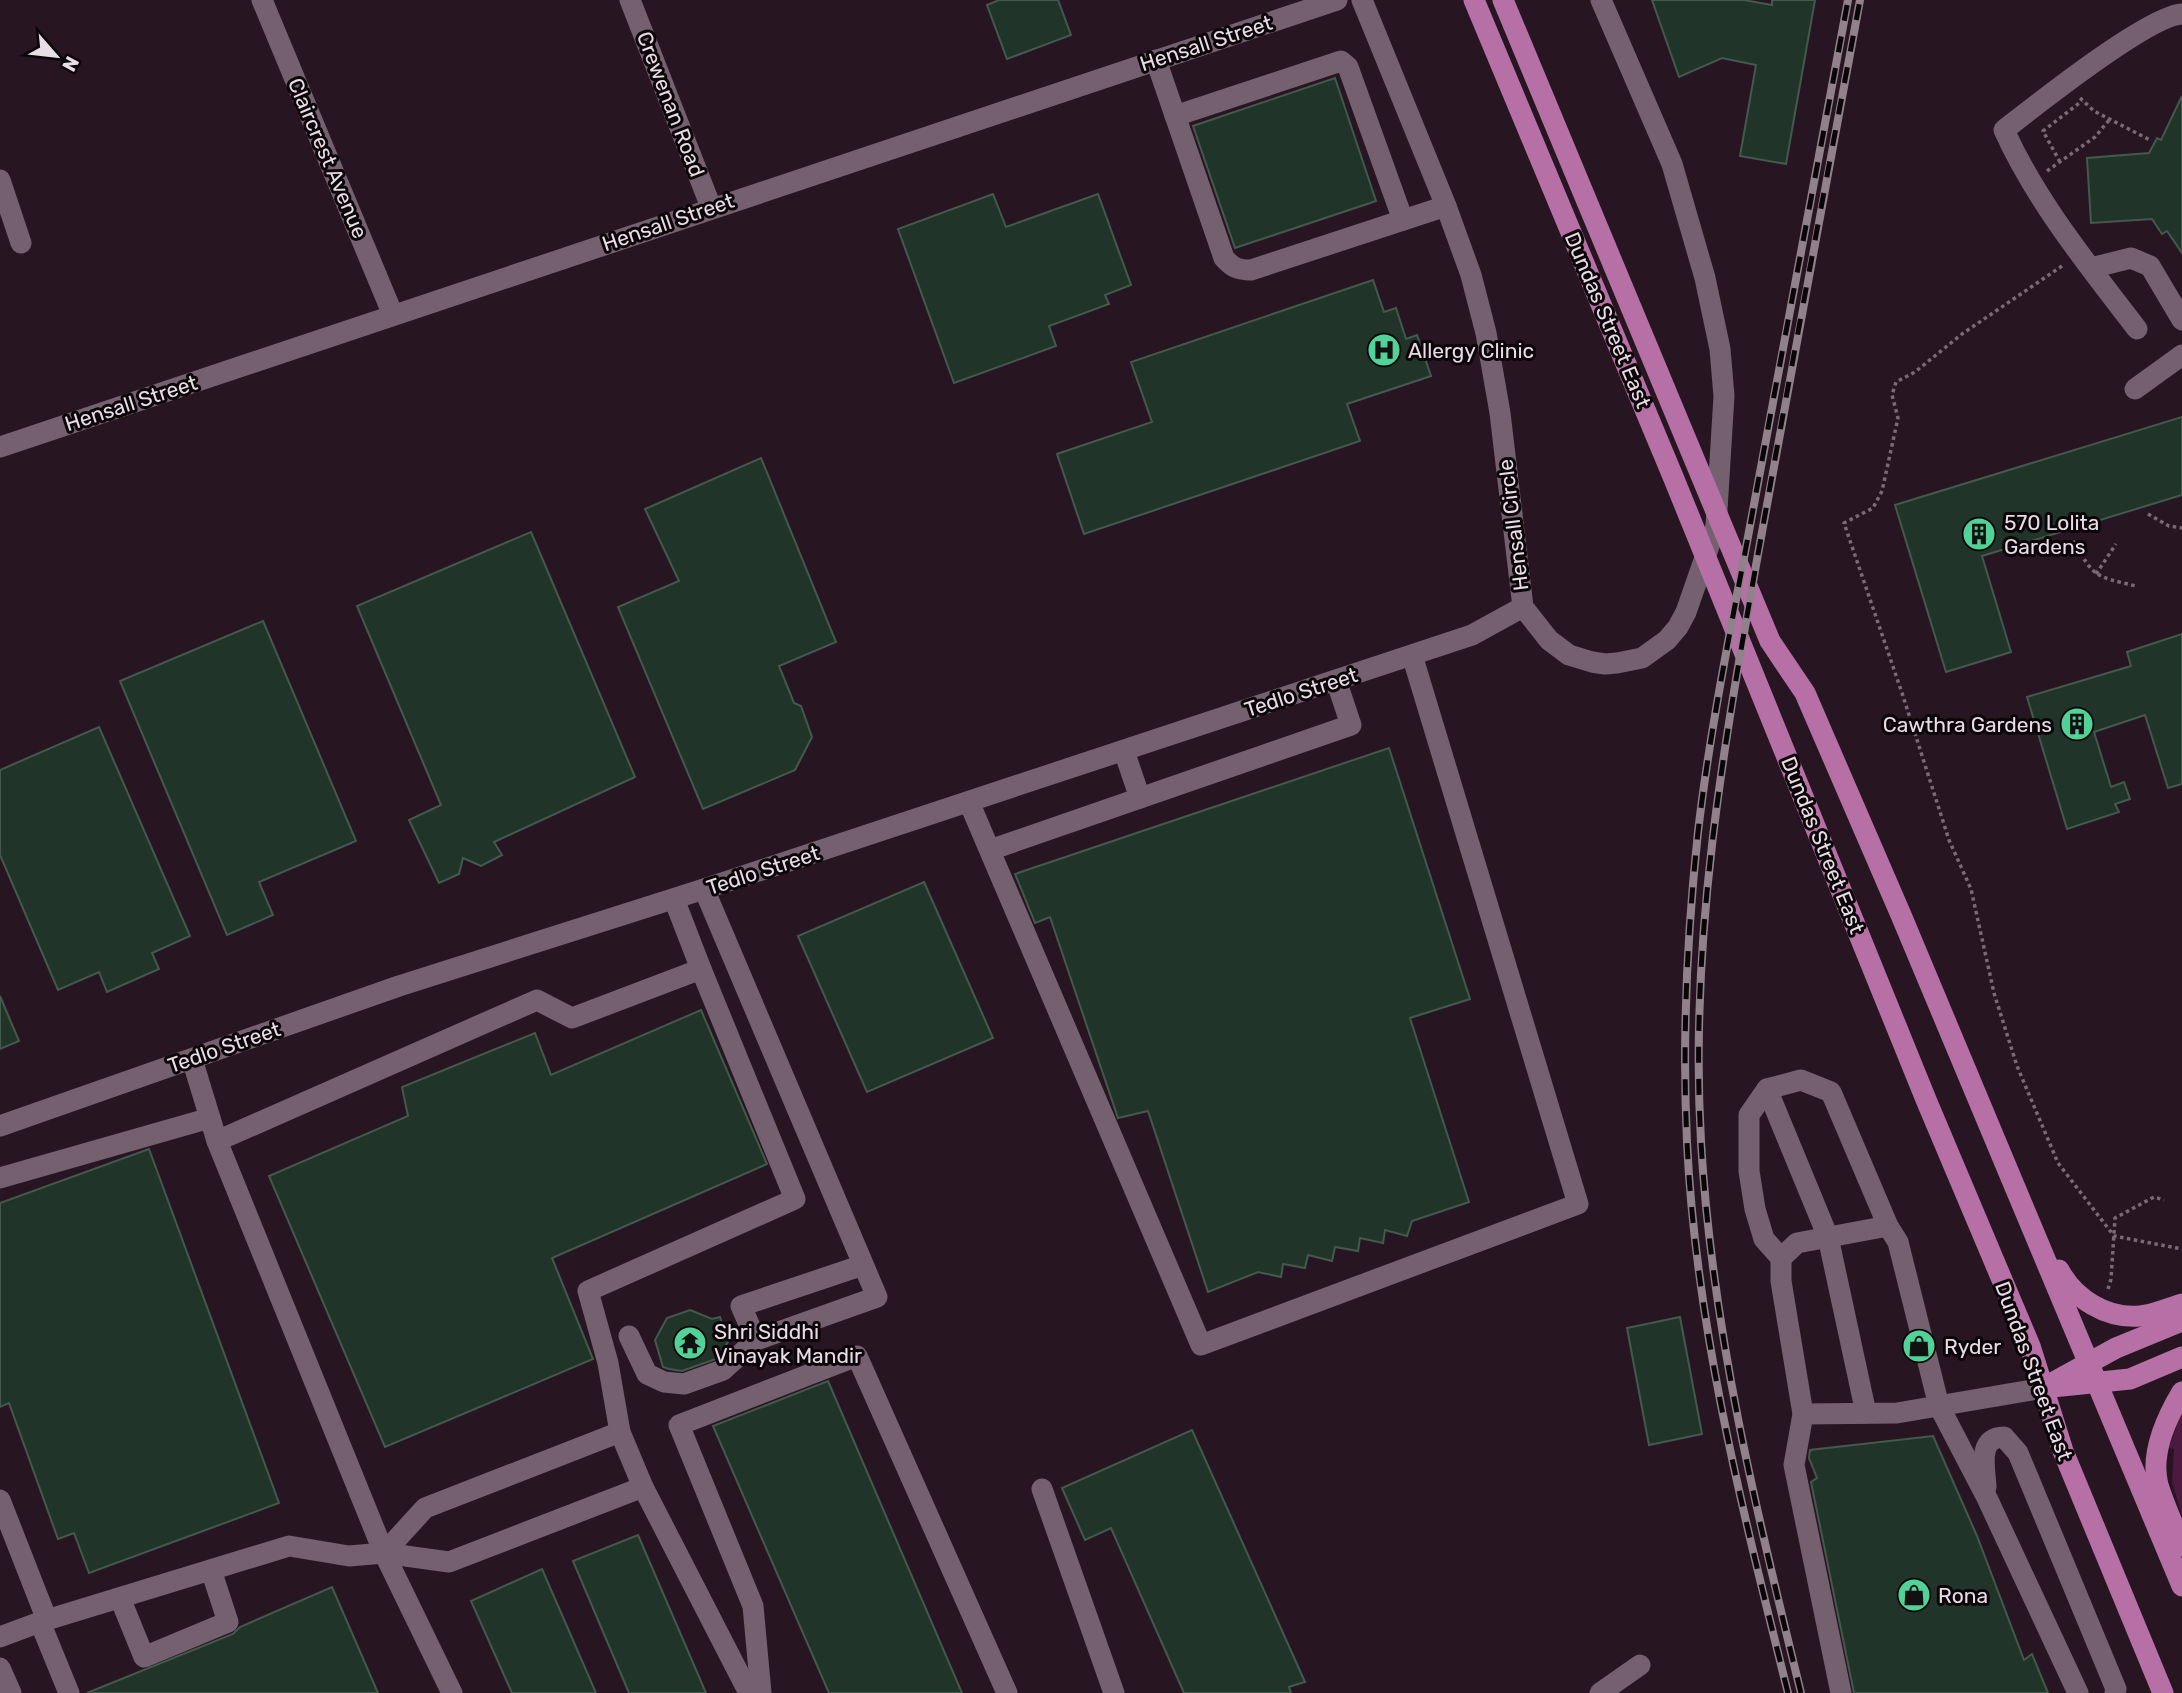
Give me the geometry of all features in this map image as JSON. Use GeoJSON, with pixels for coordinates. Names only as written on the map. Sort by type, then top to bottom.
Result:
{"type":"FeatureCollection","features":[{"type":"Feature","properties":{"kind":"main road","name":"Dundas Street East"},"geometry":{"type":"LineString","coordinates":[[1474,0],[2030,1346],[2063,1451],[2160,1687]]}},
{"type":"Feature","properties":{"kind":"main road","name":"Dundas Street East"},"geometry":{"type":"LineString","coordinates":[[1503,0],[1770,641],[1805,692],[2182,1586]]}},
{"type":"Feature","properties":{"kind":"main road"},"geometry":{"type":"LineString","coordinates":[[2016,1189],[2029,1204],[2065,1282],[2079,1296],[2109,1312],[2124,1316],[2154,1313],[2182,1304]]}},
{"type":"Feature","properties":{"kind":"main road"},"geometry":{"type":"LineString","coordinates":[[2093,1373],[2116,1348],[2182,1321]]}},
{"type":"Feature","properties":{"kind":"main road"},"geometry":{"type":"LineString","coordinates":[[2043,1388],[2093,1373],[2130,1379],[2182,1357]]}},
{"type":"Feature","properties":{"kind":"main road"},"geometry":{"type":"LineString","coordinates":[[2182,1392],[2168,1418],[2156,1464],[2158,1483],[2182,1546]]}},
{"type":"Feature","properties":{"kind":"street","name":"Claircrest Avenue"},"geometry":{"type":"LineString","coordinates":[[262,0],[393,315]]}},
{"type":"Feature","properties":{"kind":"street","name":"Crewenan Road"},"geometry":{"type":"LineString","coordinates":[[630,0],[711,207]]}},
{"type":"Feature","properties":{"kind":"street","name":"Hensall Street"},"geometry":{"type":"LineString","coordinates":[[0,447],[711,207],[1337,0]]}},
{"type":"Feature","properties":{"kind":"street","name":"Hensall Circle"},"geometry":{"type":"LineString","coordinates":[[1362,0],[1446,206],[1471,275],[1486,333],[1500,414],[1523,607],[1549,640],[1569,654],[1592,663],[1605,664],[1642,658],[1667,640],[1686,612],[1717,526],[1724,396],[1720,349],[1708,290],[1672,164],[1601,0]]}},
{"type":"Feature","properties":{"kind":"street"},"geometry":{"type":"LineString","coordinates":[[2137,329],[2085,261],[2033,184],[2019,163],[2004,130],[2146,27],[2173,15],[2182,14]]}},
{"type":"Feature","properties":{"kind":"street"},"geometry":{"type":"LineString","coordinates":[[1156,60],[1224,258],[1238,270],[1251,270],[1446,206]]}},
{"type":"Feature","properties":{"kind":"street"},"geometry":{"type":"LineString","coordinates":[[1175,116],[1341,61],[1348,67],[1403,220]]}},
{"type":"Feature","properties":{"kind":"street"},"geometry":{"type":"LineString","coordinates":[[0,180],[22,243]]}},
{"type":"Feature","properties":{"kind":"street"},"geometry":{"type":"LineString","coordinates":[[2085,261],[2131,258],[2150,267],[2182,320]]}},
{"type":"Feature","properties":{"kind":"street"},"geometry":{"type":"LineString","coordinates":[[2135,389],[2182,355]]}},
{"type":"Feature","properties":{"kind":"street","name":"Tedlo Street"},"geometry":{"type":"LineString","coordinates":[[0,1126],[410,982],[674,899],[1412,656],[1472,635],[1523,607]]}},
{"type":"Feature","properties":{"kind":"street"},"geometry":{"type":"LineString","coordinates":[[969,802],[1201,1345],[1578,1204],[1412,656]]}},
{"type":"Feature","properties":{"kind":"street"},"geometry":{"type":"LineString","coordinates":[[990,850],[1351,726],[1336,680]]}},
{"type":"Feature","properties":{"kind":"street"},"geometry":{"type":"LineString","coordinates":[[1125,751],[1140,798]]}},
{"type":"Feature","properties":{"kind":"street"},"geometry":{"type":"LineString","coordinates":[[629,1336],[646,1374],[664,1382],[684,1384],[723,1370],[756,1340],[877,1297],[704,889]]}},
{"type":"Feature","properties":{"kind":"street"},"geometry":{"type":"LineString","coordinates":[[674,899],[795,1199],[588,1291],[608,1363],[620,1432],[643,1487],[749,1693]]}},
{"type":"Feature","properties":{"kind":"street"},"geometry":{"type":"LineString","coordinates":[[217,1141],[537,1000],[572,1018],[701,969]]}},
{"type":"Feature","properties":{"kind":"street"},"geometry":{"type":"LineString","coordinates":[[192,1059],[217,1141],[384,1553],[452,1693]]}},
{"type":"Feature","properties":{"kind":"street"},"geometry":{"type":"LineString","coordinates":[[1841,1693],[1794,1465],[1803,1414],[1781,1281],[1781,1258],[1763,1238],[1749,1171],[1749,1115],[1767,1089],[1801,1080],[1831,1092],[1888,1226],[1898,1242],[1938,1406],[1987,1498],[2078,1693]]}},
{"type":"Feature","properties":{"kind":"street"},"geometry":{"type":"LineString","coordinates":[[1767,1089],[1828,1237],[1866,1413]]}},
{"type":"Feature","properties":{"kind":"street"},"geometry":{"type":"LineString","coordinates":[[0,1178],[209,1118]]}},
{"type":"Feature","properties":{"kind":"street"},"geometry":{"type":"LineString","coordinates":[[1781,1258],[1797,1243],[1888,1226]]}},
{"type":"Feature","properties":{"kind":"street"},"geometry":{"type":"LineString","coordinates":[[756,1340],[741,1306],[863,1265]]}},
{"type":"Feature","properties":{"kind":"street"},"geometry":{"type":"LineString","coordinates":[[761,1693],[753,1606],[679,1425],[857,1356],[1007,1693]]}},
{"type":"Feature","properties":{"kind":"street"},"geometry":{"type":"LineString","coordinates":[[1803,1414],[1897,1413],[2043,1388]]}},
{"type":"Feature","properties":{"kind":"street"},"geometry":{"type":"LineString","coordinates":[[384,1553],[425,1508],[620,1432]]}},
{"type":"Feature","properties":{"kind":"street"},"geometry":{"type":"LineString","coordinates":[[1987,1498],[1984,1455],[1989,1440],[2004,1437],[2018,1453],[2116,1689],[2115,1693]]}},
{"type":"Feature","properties":{"kind":"street"},"geometry":{"type":"LineString","coordinates":[[0,1637],[43,1621],[289,1546],[349,1556],[384,1553],[449,1562],[643,1487]]}},
{"type":"Feature","properties":{"kind":"street"},"geometry":{"type":"LineString","coordinates":[[1042,1489],[1114,1693]]}},
{"type":"Feature","properties":{"kind":"street"},"geometry":{"type":"LineString","coordinates":[[0,1500],[69,1693]]}},
{"type":"Feature","properties":{"kind":"street"},"geometry":{"type":"LineString","coordinates":[[120,1598],[144,1657],[228,1622],[211,1570]]}},
{"type":"Feature","properties":{"kind":"street"},"geometry":{"type":"LineString","coordinates":[[2044,1619],[2080,1605]]}},
{"type":"Feature","properties":{"kind":"street"},"geometry":{"type":"LineString","coordinates":[[1600,1693],[1640,1665]]}},
{"type":"Feature","properties":{"kind":"street"},"geometry":{"type":"LineString","coordinates":[[0,1668],[11,1693]]}},
{"type":"Feature","properties":{"kind":"path"},"geometry":{"type":"LineString","coordinates":[[2066,84],[2094,111],[2150,140]]}},
{"type":"Feature","properties":{"kind":"path"},"geometry":{"type":"LineString","coordinates":[[2060,162],[2042,131],[2082,100]]}},
{"type":"Feature","properties":{"kind":"path"},"geometry":{"type":"LineString","coordinates":[[2033,184],[2095,137],[2110,119]]}},
{"type":"Feature","properties":{"kind":"path"},"geometry":{"type":"LineString","coordinates":[[2085,261],[1962,334],[1915,372],[1896,382],[1892,395],[1898,418],[1882,491],[1873,508],[1844,523],[1949,840],[1971,889],[1994,993],[2017,1066],[2058,1163],[2114,1237],[2182,1249]]}},
{"type":"Feature","properties":{"kind":"path"},"geometry":{"type":"LineString","coordinates":[[2148,514],[2169,526],[2182,528]]}},
{"type":"Feature","properties":{"kind":"path"},"geometry":{"type":"LineString","coordinates":[[2073,541],[2089,569],[2100,578],[2136,586]]}},
{"type":"Feature","properties":{"kind":"path"},"geometry":{"type":"LineString","coordinates":[[2096,574],[2116,544]]}},
{"type":"Feature","properties":{"kind":"path"},"geometry":{"type":"LineString","coordinates":[[2106,1298],[2111,1279],[2115,1217],[2154,1197],[2164,1200]]}},
{"type":"Feature","properties":{"kind":"shaded area"},"geometry":{"type":"Polygon","coordinates":[[[2182,1411],[2182,1515],[2172,1482],[2174,1449],[2169,1448],[2182,1411]]]}},
{"type":"Feature","properties":{"kind":"building"},"geometry":{"type":"Polygon","coordinates":[[[999,0],[1058,0],[1071,35],[1007,59],[987,5],[999,0]]]}},
{"type":"Feature","properties":{"kind":"building"},"geometry":{"type":"Polygon","coordinates":[[[1652,0],[1744,0],[1772,5],[1772,0],[1815,0],[1786,164],[1740,156],[1756,65],[1722,58],[1679,77],[1652,0]]]}},
{"type":"Feature","properties":{"kind":"building"},"geometry":{"type":"Polygon","coordinates":[[[1335,78],[1376,201],[1235,248],[1193,126],[1335,78]]]}},
{"type":"Feature","properties":{"kind":"building"},"geometry":{"type":"Polygon","coordinates":[[[2182,96],[2182,253],[2167,231],[2162,234],[2152,219],[2091,223],[2087,158],[2149,153],[2157,138],[2161,140],[2182,96]]]}},
{"type":"Feature","properties":{"kind":"building"},"geometry":{"type":"Polygon","coordinates":[[[993,194],[1006,227],[1098,194],[1131,285],[1105,295],[1109,304],[1049,326],[1056,346],[954,383],[898,229],[993,194]]]}},
{"type":"Feature","properties":{"kind":"building"},"geometry":{"type":"Polygon","coordinates":[[[1373,280],[1384,312],[1396,308],[1406,339],[1417,335],[1431,376],[1347,404],[1360,441],[1084,534],[1057,454],[1152,422],[1131,362],[1373,280]]]}},
{"type":"Feature","properties":{"kind":"building","name":"570 Lolita Gardens"},"geometry":{"type":"Polygon","coordinates":[[[2182,417],[2182,495],[1982,556],[2011,652],[1946,672],[1895,505],[2182,417]]]}},
{"type":"Feature","properties":{"kind":"building"},"geometry":{"type":"Polygon","coordinates":[[[761,458],[836,642],[779,666],[794,703],[801,706],[812,737],[795,770],[703,809],[618,607],[679,581],[645,509],[761,458]]]}},
{"type":"Feature","properties":{"kind":"building"},"geometry":{"type":"Polygon","coordinates":[[[531,532],[635,777],[494,842],[502,855],[481,866],[463,858],[459,874],[439,883],[409,820],[441,805],[357,606],[531,532]]]}},
{"type":"Feature","properties":{"kind":"building"},"geometry":{"type":"Polygon","coordinates":[[[263,621],[356,841],[259,882],[273,915],[227,935],[120,681],[263,621]]]}},
{"type":"Feature","properties":{"kind":"building","name":"Cawthra Gardens"},"geometry":{"type":"Polygon","coordinates":[[[2182,634],[2182,784],[2168,788],[2145,715],[2094,732],[2111,787],[2124,782],[2130,799],[2115,804],[2119,812],[2067,829],[2027,697],[2131,666],[2127,652],[2182,634]]]}},
{"type":"Feature","properties":{"kind":"building"},"geometry":{"type":"Polygon","coordinates":[[[99,727],[190,936],[152,953],[159,969],[107,992],[99,972],[58,990],[0,855],[0,770],[99,727]]]}},
{"type":"Feature","properties":{"kind":"building"},"geometry":{"type":"Polygon","coordinates":[[[1389,748],[1470,999],[1410,1018],[1469,1202],[1412,1221],[1407,1236],[1385,1230],[1383,1243],[1360,1238],[1358,1251],[1335,1247],[1332,1261],[1308,1255],[1305,1268],[1283,1264],[1281,1277],[1258,1272],[1208,1292],[1148,1111],[1118,1118],[1050,917],[1035,923],[1015,874],[1389,748]]]}},
{"type":"Feature","properties":{"kind":"building"},"geometry":{"type":"Polygon","coordinates":[[[924,882],[993,1038],[867,1092],[798,936],[924,882]]]}},
{"type":"Feature","properties":{"kind":"building"},"geometry":{"type":"Polygon","coordinates":[[[0,996],[19,1041],[0,1049],[0,996]]]}},
{"type":"Feature","properties":{"kind":"building"},"geometry":{"type":"Polygon","coordinates":[[[701,1010],[767,1164],[552,1258],[593,1359],[385,1447],[269,1176],[408,1116],[402,1087],[535,1033],[551,1075],[701,1010]]]}},
{"type":"Feature","properties":{"kind":"building"},"geometry":{"type":"Polygon","coordinates":[[[149,1149],[279,1503],[89,1573],[74,1533],[58,1539],[9,1403],[0,1407],[0,1203],[149,1149]]]}},
{"type":"Feature","properties":{"kind":"building","name":"Shri Siddhi Vinayak Mandir"},"geometry":{"type":"Polygon","coordinates":[[[690,1310],[712,1319],[720,1317],[728,1342],[716,1359],[682,1371],[663,1367],[655,1340],[667,1318],[690,1310]]]}},
{"type":"Feature","properties":{"kind":"building"},"geometry":{"type":"Polygon","coordinates":[[[1680,1317],[1702,1434],[1649,1445],[1627,1328],[1680,1317]]]}},
{"type":"Feature","properties":{"kind":"building"},"geometry":{"type":"Polygon","coordinates":[[[828,1381],[962,1693],[829,1693],[713,1426],[828,1381]]]}},
{"type":"Feature","properties":{"kind":"building"},"geometry":{"type":"Polygon","coordinates":[[[1192,1430],[1305,1682],[1289,1687],[1291,1693],[1184,1693],[1111,1528],[1085,1540],[1062,1488],[1192,1430]]]}},
{"type":"Feature","properties":{"kind":"building","name":"Rona"},"geometry":{"type":"Polygon","coordinates":[[[1933,1436],[1977,1536],[2024,1660],[2032,1654],[2048,1693],[1854,1693],[1811,1482],[1817,1478],[1809,1458],[1810,1450],[1933,1436]]]}},
{"type":"Feature","properties":{"kind":"building"},"geometry":{"type":"Polygon","coordinates":[[[638,1535],[706,1693],[629,1693],[573,1561],[638,1535]]]}},
{"type":"Feature","properties":{"kind":"building"},"geometry":{"type":"Polygon","coordinates":[[[542,1569],[596,1693],[512,1693],[471,1601],[542,1569]]]}},
{"type":"Feature","properties":{"kind":"building"},"geometry":{"type":"Polygon","coordinates":[[[332,1587],[378,1693],[87,1693],[233,1634],[240,1627],[332,1587]]]}},
{"type":"Feature","properties":{"kind":"railway"},"geometry":{"type":"LineString","coordinates":[[1788,1693],[1724,1420],[1700,1282],[1687,1142],[1686,987],[1698,832],[1715,717],[1848,0]]}},
{"type":"Feature","properties":{"kind":"railway"},"geometry":{"type":"LineString","coordinates":[[1801,1693],[1752,1488],[1715,1282],[1701,1142],[1700,990],[1712,841],[1722,766],[1784,407],[1860,0]]}},
{"type":"Feature","properties":{"kind":"place","name":"Allergy Clinic"},"geometry":{"type":"Point","coordinates":[1384,350]}},
{"type":"Feature","properties":{"kind":"place","name":"570 Lolita Gardens"},"geometry":{"type":"Point","coordinates":[1979,534]}},
{"type":"Feature","properties":{"kind":"place","name":"Cawthra Gardens"},"geometry":{"type":"Point","coordinates":[2077,724]}},
{"type":"Feature","properties":{"kind":"place","name":"Shri Siddhi Vinayak Mandir"},"geometry":{"type":"Point","coordinates":[690,1343]}},
{"type":"Feature","properties":{"kind":"place","name":"Ryder"},"geometry":{"type":"Point","coordinates":[1919,1346]}},
{"type":"Feature","properties":{"kind":"place","name":"Rona"},"geometry":{"type":"Point","coordinates":[1914,1595]}}]}
